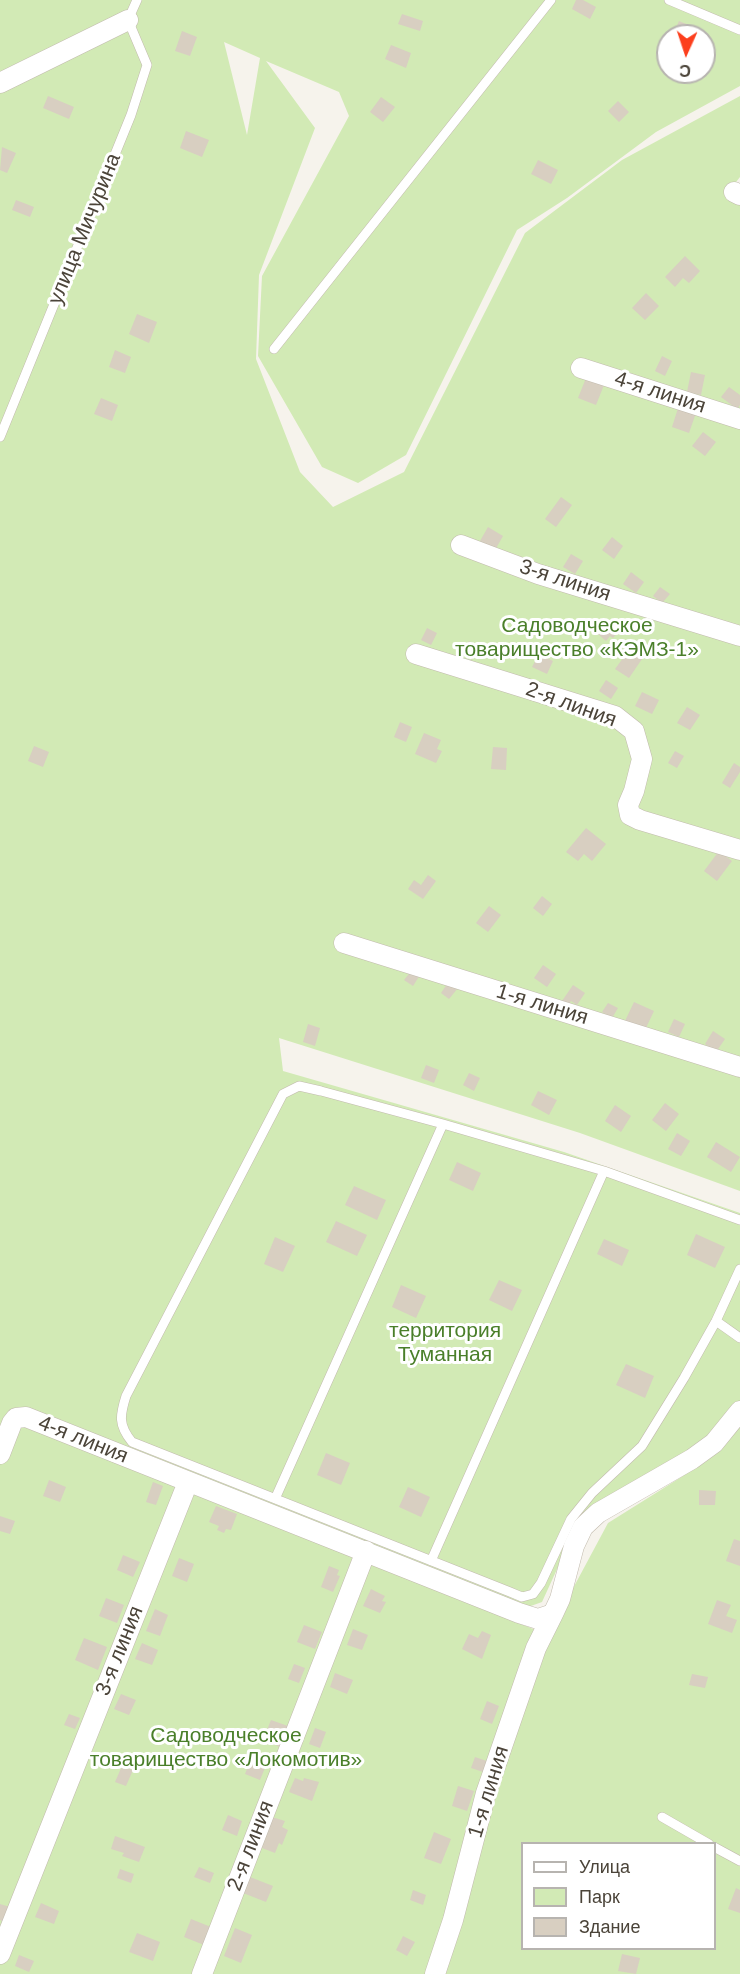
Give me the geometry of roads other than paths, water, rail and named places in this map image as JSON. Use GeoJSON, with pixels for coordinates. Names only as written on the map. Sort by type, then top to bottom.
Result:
{"type":"FeatureCollection","features":[{"type":"Feature","properties":{"kind":"street"},"geometry":{"type":"LineString","coordinates":[[0,82],[128,20]]}},
{"type":"Feature","properties":{"kind":"street","name":"4-я линия"},"geometry":{"type":"LineString","coordinates":[[581,368],[740,419]]}},
{"type":"Feature","properties":{"kind":"street","name":"3-я линия"},"geometry":{"type":"LineString","coordinates":[[461,545],[538,574],[740,636]]}},
{"type":"Feature","properties":{"kind":"street","name":"2-я линия"},"geometry":{"type":"LineString","coordinates":[[416,654],[615,717],[634,731],[642,759],[628,805],[630,815],[740,850]]}},
{"type":"Feature","properties":{"kind":"street","name":"1-я линия"},"geometry":{"type":"LineString","coordinates":[[344,943],[740,1067]]}},
{"type":"Feature","properties":{"kind":"street","name":"1-я линия"},"geometry":{"type":"LineString","coordinates":[[435,1974],[453,1920],[486,1793],[536,1648],[560,1599],[574,1546],[583,1527],[598,1513],[692,1459],[714,1443],[740,1411]]}},
{"type":"Feature","properties":{"kind":"street","name":"4-я линия"},"geometry":{"type":"LineString","coordinates":[[0,1454],[12,1423],[16,1418],[26,1417],[191,1474],[366,1551],[519,1613],[538,1619],[553,1614]]}},
{"type":"Feature","properties":{"kind":"street","name":"3-я линия"},"geometry":{"type":"LineString","coordinates":[[0,1954],[191,1474]]}},
{"type":"Feature","properties":{"kind":"street","name":"2-я линия"},"geometry":{"type":"LineString","coordinates":[[202,1974],[366,1551]]}},
{"type":"Feature","properties":{"kind":"lane"},"geometry":{"type":"LineString","coordinates":[[128,20],[137,0]]}},
{"type":"Feature","properties":{"kind":"lane"},"geometry":{"type":"LineString","coordinates":[[274,349],[552,0]]}},
{"type":"Feature","properties":{"kind":"lane"},"geometry":{"type":"LineString","coordinates":[[669,0],[740,30]]}},
{"type":"Feature","properties":{"kind":"lane","name":"улица Мичурина"},"geometry":{"type":"LineString","coordinates":[[0,437],[132,115],[147,65],[128,20]]}},
{"type":"Feature","properties":{"kind":"lane"},"geometry":{"type":"LineString","coordinates":[[740,1220],[604,1171],[443,1124],[299,1086],[283,1094],[132,1386],[120,1413],[123,1432],[132,1442],[191,1474],[275,1499],[522,1597],[532,1594],[540,1583],[571,1519],[592,1493],[642,1446],[716,1322],[740,1269]]}},
{"type":"Feature","properties":{"kind":"lane"},"geometry":{"type":"LineString","coordinates":[[275,1499],[443,1124]]}},
{"type":"Feature","properties":{"kind":"lane"},"geometry":{"type":"LineString","coordinates":[[431,1561],[604,1171]]}},
{"type":"Feature","properties":{"kind":"lane"},"geometry":{"type":"LineString","coordinates":[[716,1322],[740,1338]]}},
{"type":"Feature","properties":{"kind":"lane"},"geometry":{"type":"LineString","coordinates":[[662,1817],[706,1842]]}},
{"type":"Feature","properties":{"kind":"lane"},"geometry":{"type":"LineString","coordinates":[[716,1848],[740,1861]]}},
{"type":"Feature","properties":{"kind":"park label","name":"Садоводческое товарищество «КЭМЗ-1»"},"geometry":{"type":"Point","coordinates":[577,638]}},
{"type":"Feature","properties":{"kind":"park label","name":"территория Туманная"},"geometry":{"type":"Point","coordinates":[445,1343]}},
{"type":"Feature","properties":{"kind":"park label","name":"Садоводческое товарищество «Локомотив»"},"geometry":{"type":"Point","coordinates":[226,1748]}}]}
